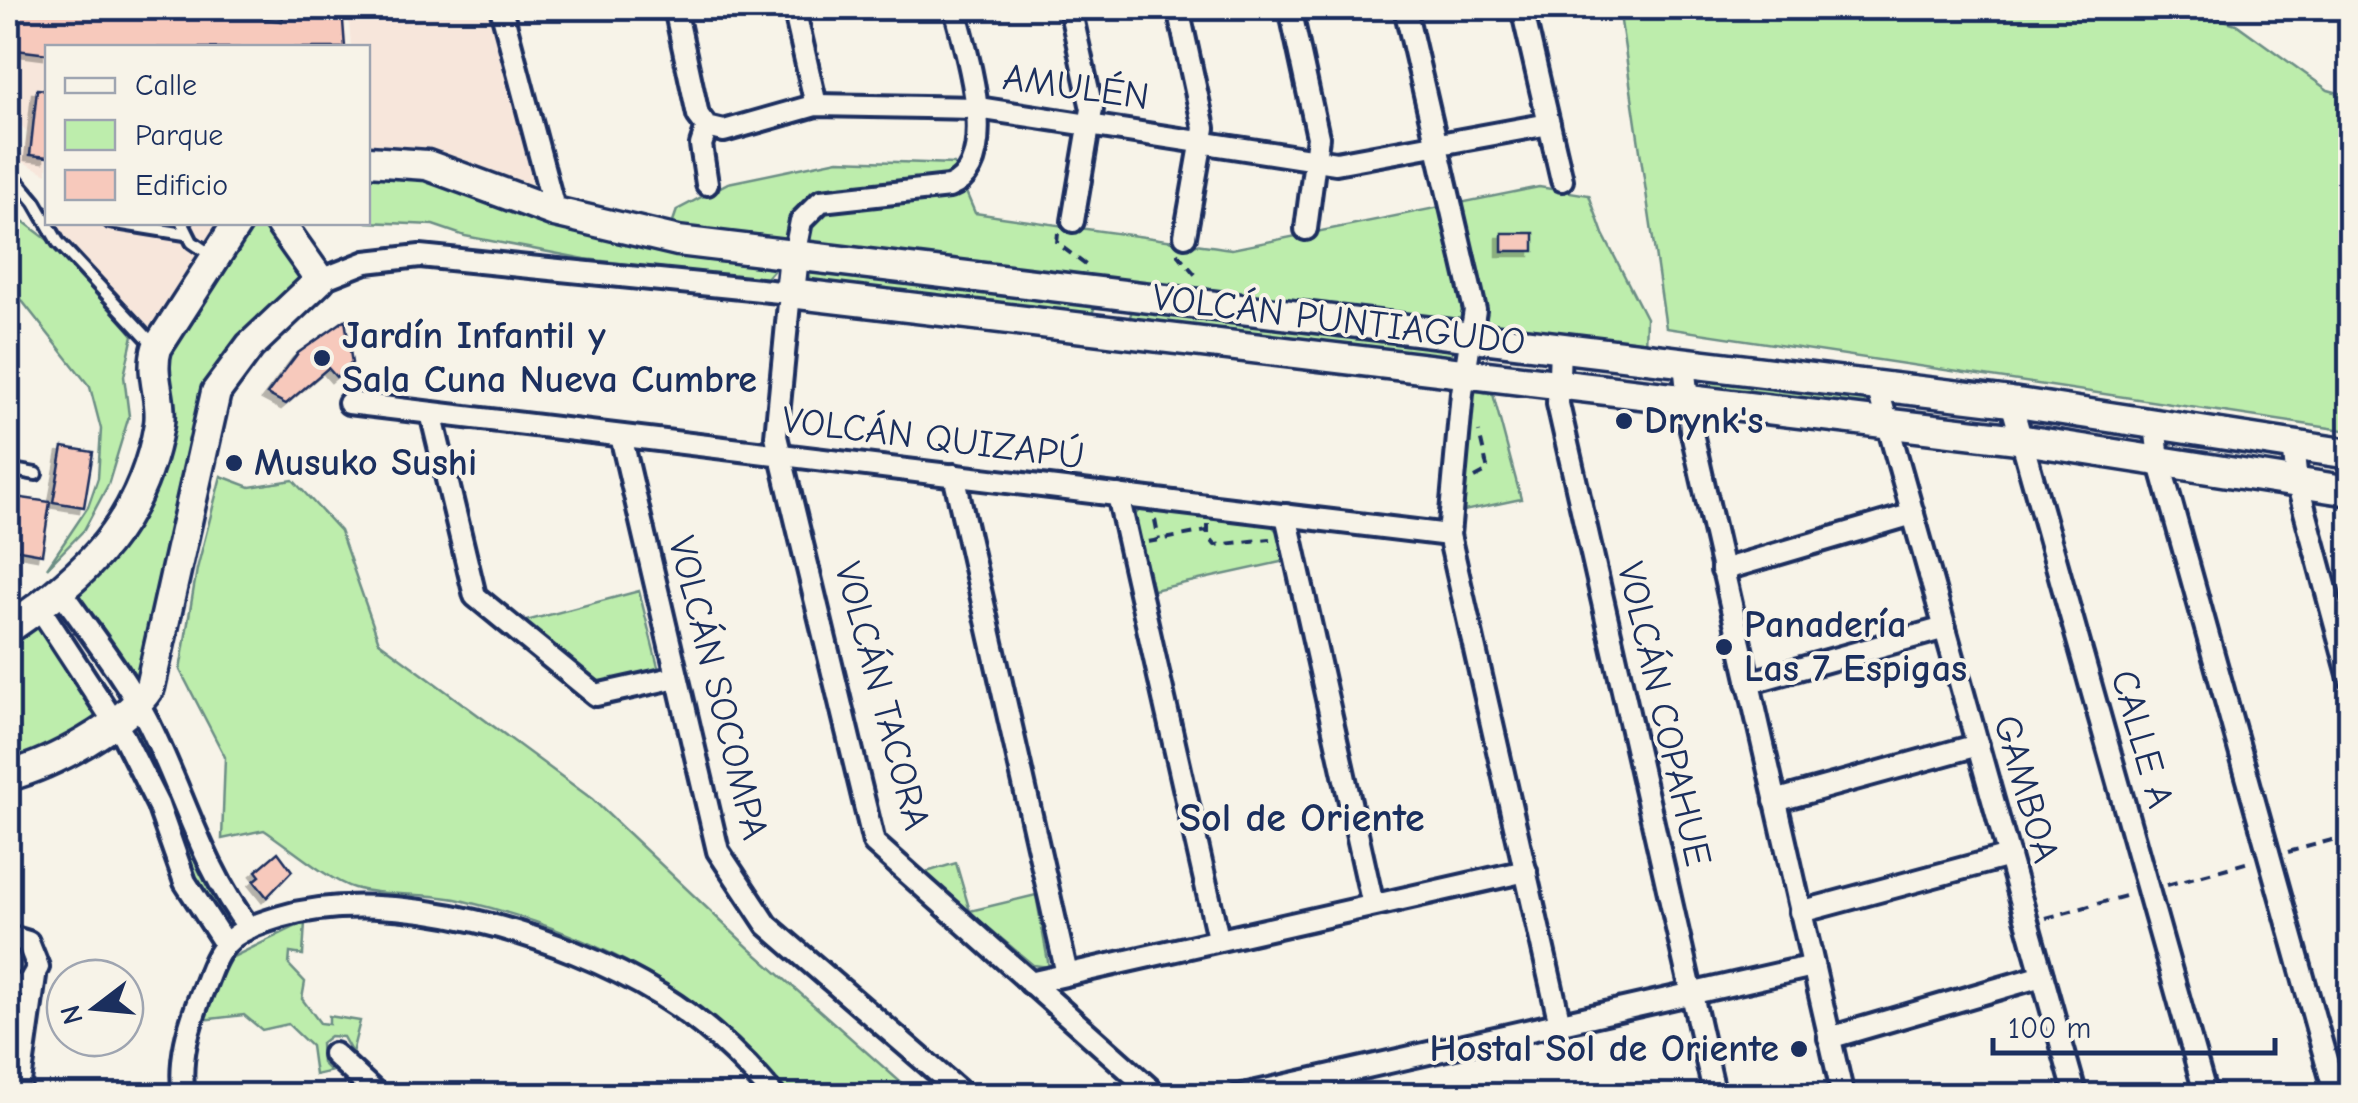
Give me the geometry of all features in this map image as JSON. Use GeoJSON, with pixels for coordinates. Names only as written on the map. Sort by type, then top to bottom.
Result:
{"type":"FeatureCollection","features":[{"type":"Feature","properties":{"kind":"main road","name":"VOLCÁN PUNTIAGUDO"},"geometry":{"type":"LineString","coordinates":[[370,160],[427,165],[555,212],[656,238],[2010,402],[2350,454]]}},
{"type":"Feature","properties":{"kind":"main road"},"geometry":{"type":"LineString","coordinates":[[8,628],[50,599],[105,551],[135,498],[158,426],[153,371],[156,348],[236,225]]}},
{"type":"Feature","properties":{"kind":"main road"},"geometry":{"type":"LineString","coordinates":[[281,225],[320,280]]}},
{"type":"Feature","properties":{"kind":"main road","name":"VOLCÁN TACORA"},"geometry":{"type":"LineString","coordinates":[[790,293],[794,256]]}},
{"type":"Feature","properties":{"kind":"main road","name":"VOLCÁN PUNTIAGUDO"},"geometry":{"type":"LineString","coordinates":[[138,703],[154,676],[164,609],[216,392],[250,346],[320,280]]}},
{"type":"Feature","properties":{"kind":"main road","name":"VOLCÁN PUNTIAGUDO"},"geometry":{"type":"LineString","coordinates":[[790,293],[2018,439],[2350,491]]}},
{"type":"Feature","properties":{"kind":"main road"},"geometry":{"type":"LineString","coordinates":[[1108,330],[1114,294]]}},
{"type":"Feature","properties":{"kind":"main road"},"geometry":{"type":"LineString","coordinates":[[8,776],[60,756],[138,703]]}},
{"type":"Feature","properties":{"kind":"street"},"geometry":{"type":"LineString","coordinates":[[501,8],[555,212]]}},
{"type":"Feature","properties":{"kind":"street"},"geometry":{"type":"LineString","coordinates":[[675,8],[698,115],[707,127],[702,145],[707,184]]}},
{"type":"Feature","properties":{"kind":"street"},"geometry":{"type":"LineString","coordinates":[[794,8],[816,104]]}},
{"type":"Feature","properties":{"kind":"street"},"geometry":{"type":"LineString","coordinates":[[794,256],[801,221],[821,201],[949,186],[965,178],[974,159],[978,108],[955,8]]}},
{"type":"Feature","properties":{"kind":"street"},"geometry":{"type":"LineString","coordinates":[[1070,8],[1092,109],[1073,222]]}},
{"type":"Feature","properties":{"kind":"street"},"geometry":{"type":"LineString","coordinates":[[1178,8],[1204,128],[1185,236]]}},
{"type":"Feature","properties":{"kind":"street"},"geometry":{"type":"LineString","coordinates":[[1290,8],[1318,137],[1306,229]]}},
{"type":"Feature","properties":{"kind":"street"},"geometry":{"type":"LineString","coordinates":[[1405,8],[1473,299],[1448,535],[1560,1024]]}},
{"type":"Feature","properties":{"kind":"street"},"geometry":{"type":"LineString","coordinates":[[1522,8],[1562,180]]}},
{"type":"Feature","properties":{"kind":"street","name":"AMULÉN"},"geometry":{"type":"LineString","coordinates":[[707,127],[724,131],[816,104],[978,108],[1316,160],[1362,160],[1549,124]]}},
{"type":"Feature","properties":{"kind":"street","name":"VOLCÁN PUNTIAGUDO"},"geometry":{"type":"LineString","coordinates":[[320,280],[366,262],[420,256],[790,293]]}},
{"type":"Feature","properties":{"kind":"street","name":"VOLCÁN TACORA"},"geometry":{"type":"LineString","coordinates":[[790,293],[776,414],[782,455],[874,842],[1158,1096]]}},
{"type":"Feature","properties":{"kind":"street","name":"VOLCÁN COPAHUE"},"geometry":{"type":"LineString","coordinates":[[1560,347],[1556,384],[1715,1096]]}},
{"type":"Feature","properties":{"kind":"street"},"geometry":{"type":"LineString","coordinates":[[1684,363],[1685,400],[1843,1096]]}},
{"type":"Feature","properties":{"kind":"street","name":"GAMBOA"},"geometry":{"type":"LineString","coordinates":[[1877,386],[2028,923],[2072,1095]]}},
{"type":"Feature","properties":{"kind":"street","name":"CALLE A"},"geometry":{"type":"LineString","coordinates":[[2010,402],[2206,1096]]}},
{"type":"Feature","properties":{"kind":"street","name":"VOLCÁN QUIZAPÚ"},"geometry":{"type":"LineString","coordinates":[[349,403],[1448,535]]}},
{"type":"Feature","properties":{"kind":"street"},"geometry":{"type":"LineString","coordinates":[[431,413],[474,596],[596,695],[677,677]]}},
{"type":"Feature","properties":{"kind":"street"},"geometry":{"type":"LineString","coordinates":[[2155,424],[2159,460],[2336,1096]]}},
{"type":"Feature","properties":{"kind":"street","name":"VOLCÁN SOCOMPA"},"geometry":{"type":"LineString","coordinates":[[621,436],[714,843],[754,910],[965,1096]]}},
{"type":"Feature","properties":{"kind":"street"},"geometry":{"type":"LineString","coordinates":[[2293,444],[2296,482],[2350,678]]}},
{"type":"Feature","properties":{"kind":"street"},"geometry":{"type":"LineString","coordinates":[[954,476],[1067,974]]}},
{"type":"Feature","properties":{"kind":"street"},"geometry":{"type":"LineString","coordinates":[[1118,495],[1218,938]]}},
{"type":"Feature","properties":{"kind":"street"},"geometry":{"type":"LineString","coordinates":[[1722,570],[1913,514]]}},
{"type":"Feature","properties":{"kind":"street"},"geometry":{"type":"LineString","coordinates":[[1286,515],[1372,905]]}},
{"type":"Feature","properties":{"kind":"street"},"geometry":{"type":"LineString","coordinates":[[50,599],[138,703],[184,799],[207,864],[249,928]]}},
{"type":"Feature","properties":{"kind":"street"},"geometry":{"type":"LineString","coordinates":[[50,599],[158,805],[184,882],[228,942]]}},
{"type":"Feature","properties":{"kind":"street"},"geometry":{"type":"LineString","coordinates":[[1748,683],[1945,628]]}},
{"type":"Feature","properties":{"kind":"street"},"geometry":{"type":"LineString","coordinates":[[1775,801],[1978,745]]}},
{"type":"Feature","properties":{"kind":"street"},"geometry":{"type":"LineString","coordinates":[[1800,912],[2009,856]]}},
{"type":"Feature","properties":{"kind":"street"},"geometry":{"type":"LineString","coordinates":[[1030,983],[1526,871]]}},
{"type":"Feature","properties":{"kind":"street"},"geometry":{"type":"LineString","coordinates":[[184,1096],[183,1059],[190,1026],[228,942],[249,928],[310,909],[367,906],[464,921],[559,948],[633,980],[684,1010],[733,1050],[774,1096]]}},
{"type":"Feature","properties":{"kind":"street"},"geometry":{"type":"LineString","coordinates":[[8,936],[20,937],[34,949],[18,1096]]}},
{"type":"Feature","properties":{"kind":"street"},"geometry":{"type":"LineString","coordinates":[[1240,1096],[1813,966]]}},
{"type":"Feature","properties":{"kind":"street"},"geometry":{"type":"LineString","coordinates":[[8,989],[21,988],[34,976]]}},
{"type":"Feature","properties":{"kind":"street"},"geometry":{"type":"LineString","coordinates":[[1829,1038],[2042,976]]}},
{"type":"Feature","properties":{"kind":"street"},"geometry":{"type":"LineString","coordinates":[[334,1054],[379,1096]]}},
{"type":"Feature","properties":{"kind":"lane"},"geometry":{"type":"LineString","coordinates":[[8,170],[45,219]]}},
{"type":"Feature","properties":{"kind":"lane"},"geometry":{"type":"LineString","coordinates":[[48,225],[58,242],[156,348]]}},
{"type":"Feature","properties":{"kind":"lane"},"geometry":{"type":"LineString","coordinates":[[147,225],[184,228],[215,257]]}},
{"type":"Feature","properties":{"kind":"lane"},"geometry":{"type":"LineString","coordinates":[[8,469],[36,474]]}},
{"type":"Feature","properties":{"kind":"path"},"geometry":{"type":"LineString","coordinates":[[1073,222],[1054,239],[1081,260]]}},
{"type":"Feature","properties":{"kind":"path"},"geometry":{"type":"LineString","coordinates":[[1185,236],[1176,253],[1196,272],[1200,286]]}},
{"type":"Feature","properties":{"kind":"path"},"geometry":{"type":"LineString","coordinates":[[1210,506],[1208,531],[1214,546],[1290,537]]}},
{"type":"Feature","properties":{"kind":"path"},"geometry":{"type":"LineString","coordinates":[[1129,547],[1208,531]]}},
{"type":"Feature","properties":{"kind":"path"},"geometry":{"type":"LineString","coordinates":[[2028,923],[2350,835]]}},
{"type":"Feature","properties":{"kind":"shaded area"},"geometry":{"type":"Polygon","coordinates":[[[8,8],[344,8],[347,45],[45,45],[45,173],[21,161],[28,133],[8,111],[8,8]]]}},
{"type":"Feature","properties":{"kind":"shaded area"},"geometry":{"type":"Polygon","coordinates":[[[348,8],[496,8],[536,173],[530,184],[521,187],[444,155],[370,153],[370,45],[351,45],[348,8]]]}},
{"type":"Feature","properties":{"kind":"shaded area"},"geometry":{"type":"Polygon","coordinates":[[[59,225],[229,225],[147,333],[56,233],[59,225]]]}},
{"type":"Feature","properties":{"kind":"green space"},"geometry":{"type":"Polygon","coordinates":[[[1619,8],[2185,8],[2236,24],[2328,90],[2350,96],[2350,431],[1666,328],[1619,8]]]}},
{"type":"Feature","properties":{"kind":"green space"},"geometry":{"type":"Polygon","coordinates":[[[838,160],[954,164],[975,213],[1232,249],[1539,187],[1589,195],[1603,234],[1646,318],[1645,348],[670,230],[677,210],[728,183],[838,160]]]}},
{"type":"Feature","properties":{"kind":"green space"},"geometry":{"type":"Polygon","coordinates":[[[370,170],[402,170],[773,266],[773,271],[765,280],[585,259],[465,236],[433,225],[370,222],[370,170]]]}},
{"type":"Feature","properties":{"kind":"green space"},"geometry":{"type":"Polygon","coordinates":[[[8,210],[56,246],[133,335],[124,376],[129,416],[108,485],[84,530],[47,568],[88,507],[98,478],[101,429],[90,387],[8,283],[8,210]]]}},
{"type":"Feature","properties":{"kind":"green space"},"geometry":{"type":"Polygon","coordinates":[[[247,225],[268,225],[302,270],[302,279],[243,335],[212,375],[193,431],[142,669],[135,677],[72,592],[112,554],[162,364],[247,225]]]}},
{"type":"Feature","properties":{"kind":"green space"},"geometry":{"type":"Polygon","coordinates":[[[811,270],[1089,303],[1094,309],[1091,316],[811,285],[807,275],[811,270]]]}},
{"type":"Feature","properties":{"kind":"green space"},"geometry":{"type":"Polygon","coordinates":[[[1133,307],[1449,344],[1452,353],[1449,358],[1129,320],[1133,307]]]}},
{"type":"Feature","properties":{"kind":"green space"},"geometry":{"type":"Polygon","coordinates":[[[1710,379],[1865,395],[1865,408],[1708,391],[1710,379]]]}},
{"type":"Feature","properties":{"kind":"green space"},"geometry":{"type":"Polygon","coordinates":[[[1472,390],[1493,394],[1521,499],[1464,511],[1460,507],[1472,390]]]}},
{"type":"Feature","properties":{"kind":"green space"},"geometry":{"type":"Polygon","coordinates":[[[221,476],[250,487],[293,480],[340,531],[379,642],[592,799],[748,947],[915,1095],[790,1095],[722,1025],[642,970],[599,948],[554,929],[460,900],[354,888],[321,871],[264,830],[222,839],[225,757],[180,670],[197,569],[221,476]]]}},
{"type":"Feature","properties":{"kind":"green space"},"geometry":{"type":"Polygon","coordinates":[[[1141,509],[1270,524],[1277,531],[1285,561],[1149,591],[1132,517],[1141,509]]]}},
{"type":"Feature","properties":{"kind":"green space"},"geometry":{"type":"Polygon","coordinates":[[[639,591],[660,675],[601,689],[522,622],[639,591]]]}},
{"type":"Feature","properties":{"kind":"green space"},"geometry":{"type":"Polygon","coordinates":[[[37,625],[98,714],[79,732],[8,766],[8,639],[37,625]]]}},
{"type":"Feature","properties":{"kind":"green space"},"geometry":{"type":"Polygon","coordinates":[[[140,728],[199,871],[225,919],[218,917],[184,850],[134,735],[140,728]]]}},
{"type":"Feature","properties":{"kind":"green space"},"geometry":{"type":"Polygon","coordinates":[[[956,863],[970,911],[1036,895],[1049,967],[1033,965],[923,873],[956,863]]]}},
{"type":"Feature","properties":{"kind":"green space"},"geometry":{"type":"Polygon","coordinates":[[[305,922],[303,955],[290,953],[289,965],[305,982],[302,999],[320,1023],[329,1024],[329,1016],[360,1021],[352,1053],[343,1037],[330,1036],[321,1043],[322,1063],[329,1070],[341,1069],[315,1075],[311,1046],[288,1024],[262,1030],[244,1015],[201,1020],[229,959],[305,922]]]}},
{"type":"Feature","properties":{"kind":"building"},"geometry":{"type":"Polygon","coordinates":[[[8,8],[174,8],[282,21],[285,8],[342,8],[345,45],[45,45],[45,54],[8,49],[8,8]]]}},
{"type":"Feature","properties":{"kind":"building"},"geometry":{"type":"Polygon","coordinates":[[[37,89],[45,90],[45,157],[30,155],[37,89]]]}},
{"type":"Feature","properties":{"kind":"building"},"geometry":{"type":"Polygon","coordinates":[[[1502,233],[1534,233],[1534,251],[1502,251],[1502,233]]]}},
{"type":"Feature","properties":{"kind":"building","name":"Jardín Infantil y Sala Cuna Nueva Cumbre"},"geometry":{"type":"Polygon","coordinates":[[[345,320],[352,363],[336,377],[328,368],[286,404],[267,394],[298,353],[345,320]]]}},
{"type":"Feature","properties":{"kind":"building"},"geometry":{"type":"Polygon","coordinates":[[[63,447],[93,452],[84,507],[53,502],[63,447]]]}},
{"type":"Feature","properties":{"kind":"building"},"geometry":{"type":"Polygon","coordinates":[[[8,496],[50,502],[42,554],[8,548],[8,496]]]}},
{"type":"Feature","properties":{"kind":"building"},"geometry":{"type":"Polygon","coordinates":[[[278,852],[292,871],[267,897],[254,881],[260,876],[256,871],[278,852]]]}},
{"type":"Feature","properties":{"kind":"place","name":"Jardín Infantil y Sala Cuna Nueva Cumbre"},"geometry":{"type":"Point","coordinates":[322,358]}},
{"type":"Feature","properties":{"kind":"place","name":"Drynk's"},"geometry":{"type":"Point","coordinates":[1624,421]}},
{"type":"Feature","properties":{"kind":"place","name":"Musuko Sushi"},"geometry":{"type":"Point","coordinates":[234,463]}},
{"type":"Feature","properties":{"kind":"place","name":"Panadería Las 7 Espigas"},"geometry":{"type":"Point","coordinates":[1724,647]}},
{"type":"Feature","properties":{"kind":"place","name":"Hostal Sol de Oriente"},"geometry":{"type":"Point","coordinates":[1799,1049]}},
{"type":"Feature","properties":{"kind":"district","name":"Sol de Oriente"},"geometry":{"type":"Point","coordinates":[1302,818]}}]}
